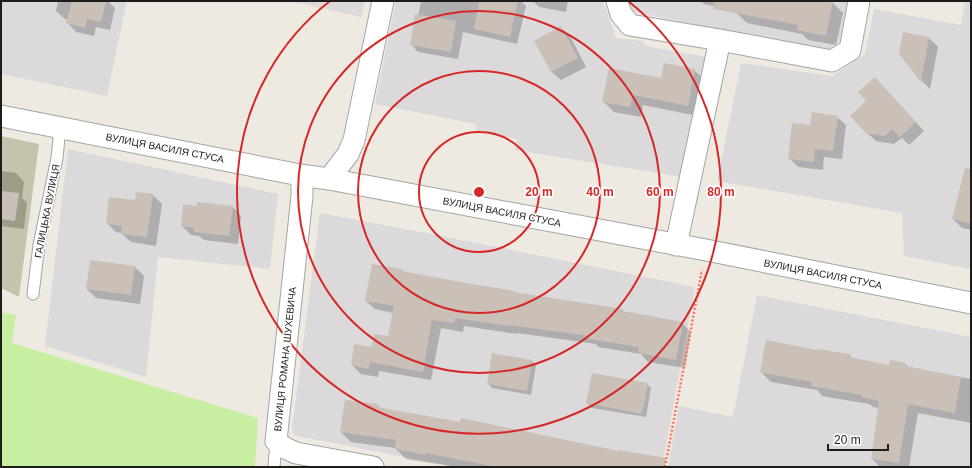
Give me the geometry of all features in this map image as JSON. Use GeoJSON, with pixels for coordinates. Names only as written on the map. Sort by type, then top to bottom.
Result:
{"type":"FeatureCollection","features":[{"type":"Feature","properties":{"kind":"street"},"geometry":{"type":"LineString","coordinates":[[329,179],[348,154],[354,140],[382,1]]}},
{"type":"Feature","properties":{"kind":"street"},"geometry":{"type":"LineString","coordinates":[[617,1],[621,14],[630,25],[832,61],[850,50],[859,1]]}},
{"type":"Feature","properties":{"kind":"street"},"geometry":{"type":"LineString","coordinates":[[676,245],[720,40]]}},
{"type":"Feature","properties":{"kind":"street","name":"ВУЛИЦЯ ВАСИЛЯ СТУСА"},"geometry":{"type":"LineString","coordinates":[[1,116],[300,175],[329,179],[706,250],[971,304]]}},
{"type":"Feature","properties":{"kind":"street","name":"ВУЛИЦЯ РОМАНА ШУХЕВИЧА"},"geometry":{"type":"LineString","coordinates":[[300,175],[302,196],[276,441],[285,448],[296,453],[373,467]]}},
{"type":"Feature","properties":{"kind":"lane","name":"ГАЛИЦЬКА ВУЛИЦЯ"},"geometry":{"type":"LineString","coordinates":[[33,294],[39,245],[57,158],[60,128]]}},
{"type":"Feature","properties":{"kind":"lane"},"geometry":{"type":"LineString","coordinates":[[274,467],[276,441]]}},
{"type":"Feature","properties":{"kind":"path"},"geometry":{"type":"LineString","coordinates":[[665,467],[706,250]]}},
{"type":"Feature","properties":{"kind":"shaded area"},"geometry":{"type":"Polygon","coordinates":[[[1,1],[127,1],[107,96],[1,74],[1,1]]]}},
{"type":"Feature","properties":{"kind":"shaded area"},"geometry":{"type":"Polygon","coordinates":[[[290,1],[365,1],[361,17],[290,1]]]}},
{"type":"Feature","properties":{"kind":"shaded area"},"geometry":{"type":"Polygon","coordinates":[[[396,1],[603,1],[616,38],[642,41],[649,47],[708,57],[682,177],[515,150],[517,139],[475,131],[476,124],[375,104],[396,1]]]}},
{"type":"Feature","properties":{"kind":"shaded area"},"geometry":{"type":"Polygon","coordinates":[[[628,1],[849,1],[841,41],[827,51],[634,12],[628,1]]]}},
{"type":"Feature","properties":{"kind":"shaded area"},"geometry":{"type":"Polygon","coordinates":[[[965,1],[971,1],[971,269],[904,256],[902,213],[717,181],[741,63],[832,76],[865,54],[874,9],[961,25],[965,1]]]}},
{"type":"Feature","properties":{"kind":"shaded area"},"geometry":{"type":"Polygon","coordinates":[[[1,136],[39,144],[19,297],[1,288],[1,136]]]}},
{"type":"Feature","properties":{"kind":"shaded area"},"geometry":{"type":"Polygon","coordinates":[[[68,149],[278,194],[270,269],[158,257],[146,377],[45,346],[68,149]]]}},
{"type":"Feature","properties":{"kind":"shaded area"},"geometry":{"type":"Polygon","coordinates":[[[320,213],[695,287],[662,467],[456,467],[293,434],[292,428],[320,213]]]}},
{"type":"Feature","properties":{"kind":"shaded area"},"geometry":{"type":"Polygon","coordinates":[[[757,295],[971,337],[971,467],[668,467],[679,406],[733,417],[757,295]]]}},
{"type":"Feature","properties":{"kind":"green space"},"geometry":{"type":"Polygon","coordinates":[[[1,312],[16,315],[12,343],[258,418],[255,467],[1,467],[1,312]]]}},
{"type":"Feature","properties":{"kind":"building"},"geometry":{"type":"Polygon","coordinates":[[[72,1],[106,1],[101,22],[87,19],[85,28],[66,23],[72,1]]]}},
{"type":"Feature","properties":{"kind":"building"},"geometry":{"type":"Polygon","coordinates":[[[479,1],[518,1],[510,37],[474,29],[479,1]]]}},
{"type":"Feature","properties":{"kind":"building"},"geometry":{"type":"Polygon","coordinates":[[[714,1],[833,1],[826,36],[797,30],[798,25],[713,9],[714,1]]]}},
{"type":"Feature","properties":{"kind":"building"},"geometry":{"type":"Polygon","coordinates":[[[415,14],[456,21],[451,52],[410,45],[415,14]]]}},
{"type":"Feature","properties":{"kind":"building"},"geometry":{"type":"Polygon","coordinates":[[[561,26],[578,58],[551,72],[534,41],[561,26]]]}},
{"type":"Feature","properties":{"kind":"building"},"geometry":{"type":"Polygon","coordinates":[[[903,32],[929,37],[921,82],[899,54],[903,32]]]}},
{"type":"Feature","properties":{"kind":"building"},"geometry":{"type":"Polygon","coordinates":[[[664,63],[695,69],[688,106],[633,95],[630,107],[602,102],[609,68],[661,78],[664,63]]]}},
{"type":"Feature","properties":{"kind":"building"},"geometry":{"type":"Polygon","coordinates":[[[875,77],[916,122],[900,137],[892,129],[885,136],[866,133],[850,116],[866,101],[858,92],[875,77]]]}},
{"type":"Feature","properties":{"kind":"building"},"geometry":{"type":"Polygon","coordinates":[[[812,112],[838,116],[833,151],[815,149],[814,162],[788,159],[792,123],[810,125],[812,112]]]}},
{"type":"Feature","properties":{"kind":"building"},"geometry":{"type":"Polygon","coordinates":[[[965,168],[971,169],[971,224],[952,219],[965,168]]]}},
{"type":"Feature","properties":{"kind":"building"},"geometry":{"type":"Polygon","coordinates":[[[1,191],[19,193],[15,221],[1,219],[1,191]]]}},
{"type":"Feature","properties":{"kind":"building"},"geometry":{"type":"Polygon","coordinates":[[[136,192],[153,194],[147,237],[121,234],[122,226],[106,224],[109,197],[135,200],[136,192]]]}},
{"type":"Feature","properties":{"kind":"building"},"geometry":{"type":"Polygon","coordinates":[[[197,202],[233,206],[229,236],[194,232],[194,228],[181,226],[183,204],[197,206],[197,202]]]}},
{"type":"Feature","properties":{"kind":"building"},"geometry":{"type":"Polygon","coordinates":[[[90,260],[135,266],[131,295],[86,289],[90,260]]]}},
{"type":"Feature","properties":{"kind":"building"},"geometry":{"type":"Polygon","coordinates":[[[372,264],[402,269],[402,271],[514,291],[513,292],[623,309],[623,311],[683,322],[676,360],[638,353],[639,347],[588,339],[589,336],[455,318],[454,323],[432,320],[423,372],[370,362],[369,369],[351,365],[354,344],[372,347],[374,334],[388,336],[394,306],[365,301],[372,264]]]}},
{"type":"Feature","properties":{"kind":"building"},"geometry":{"type":"Polygon","coordinates":[[[766,340],[817,350],[850,354],[849,357],[889,365],[890,360],[906,363],[906,366],[961,377],[955,413],[908,404],[899,463],[871,459],[879,401],[862,397],[862,395],[811,386],[812,382],[760,372],[766,340]]]}},
{"type":"Feature","properties":{"kind":"building"},"geometry":{"type":"Polygon","coordinates":[[[492,353],[532,360],[527,391],[487,384],[492,353]]]}},
{"type":"Feature","properties":{"kind":"building"},"geometry":{"type":"Polygon","coordinates":[[[592,373],[648,383],[642,414],[586,403],[592,373]]]}},
{"type":"Feature","properties":{"kind":"building"},"geometry":{"type":"Polygon","coordinates":[[[345,400],[378,404],[377,407],[460,422],[461,418],[619,451],[666,458],[665,467],[497,467],[426,453],[426,455],[395,449],[396,440],[340,432],[345,400]]]}}]}
